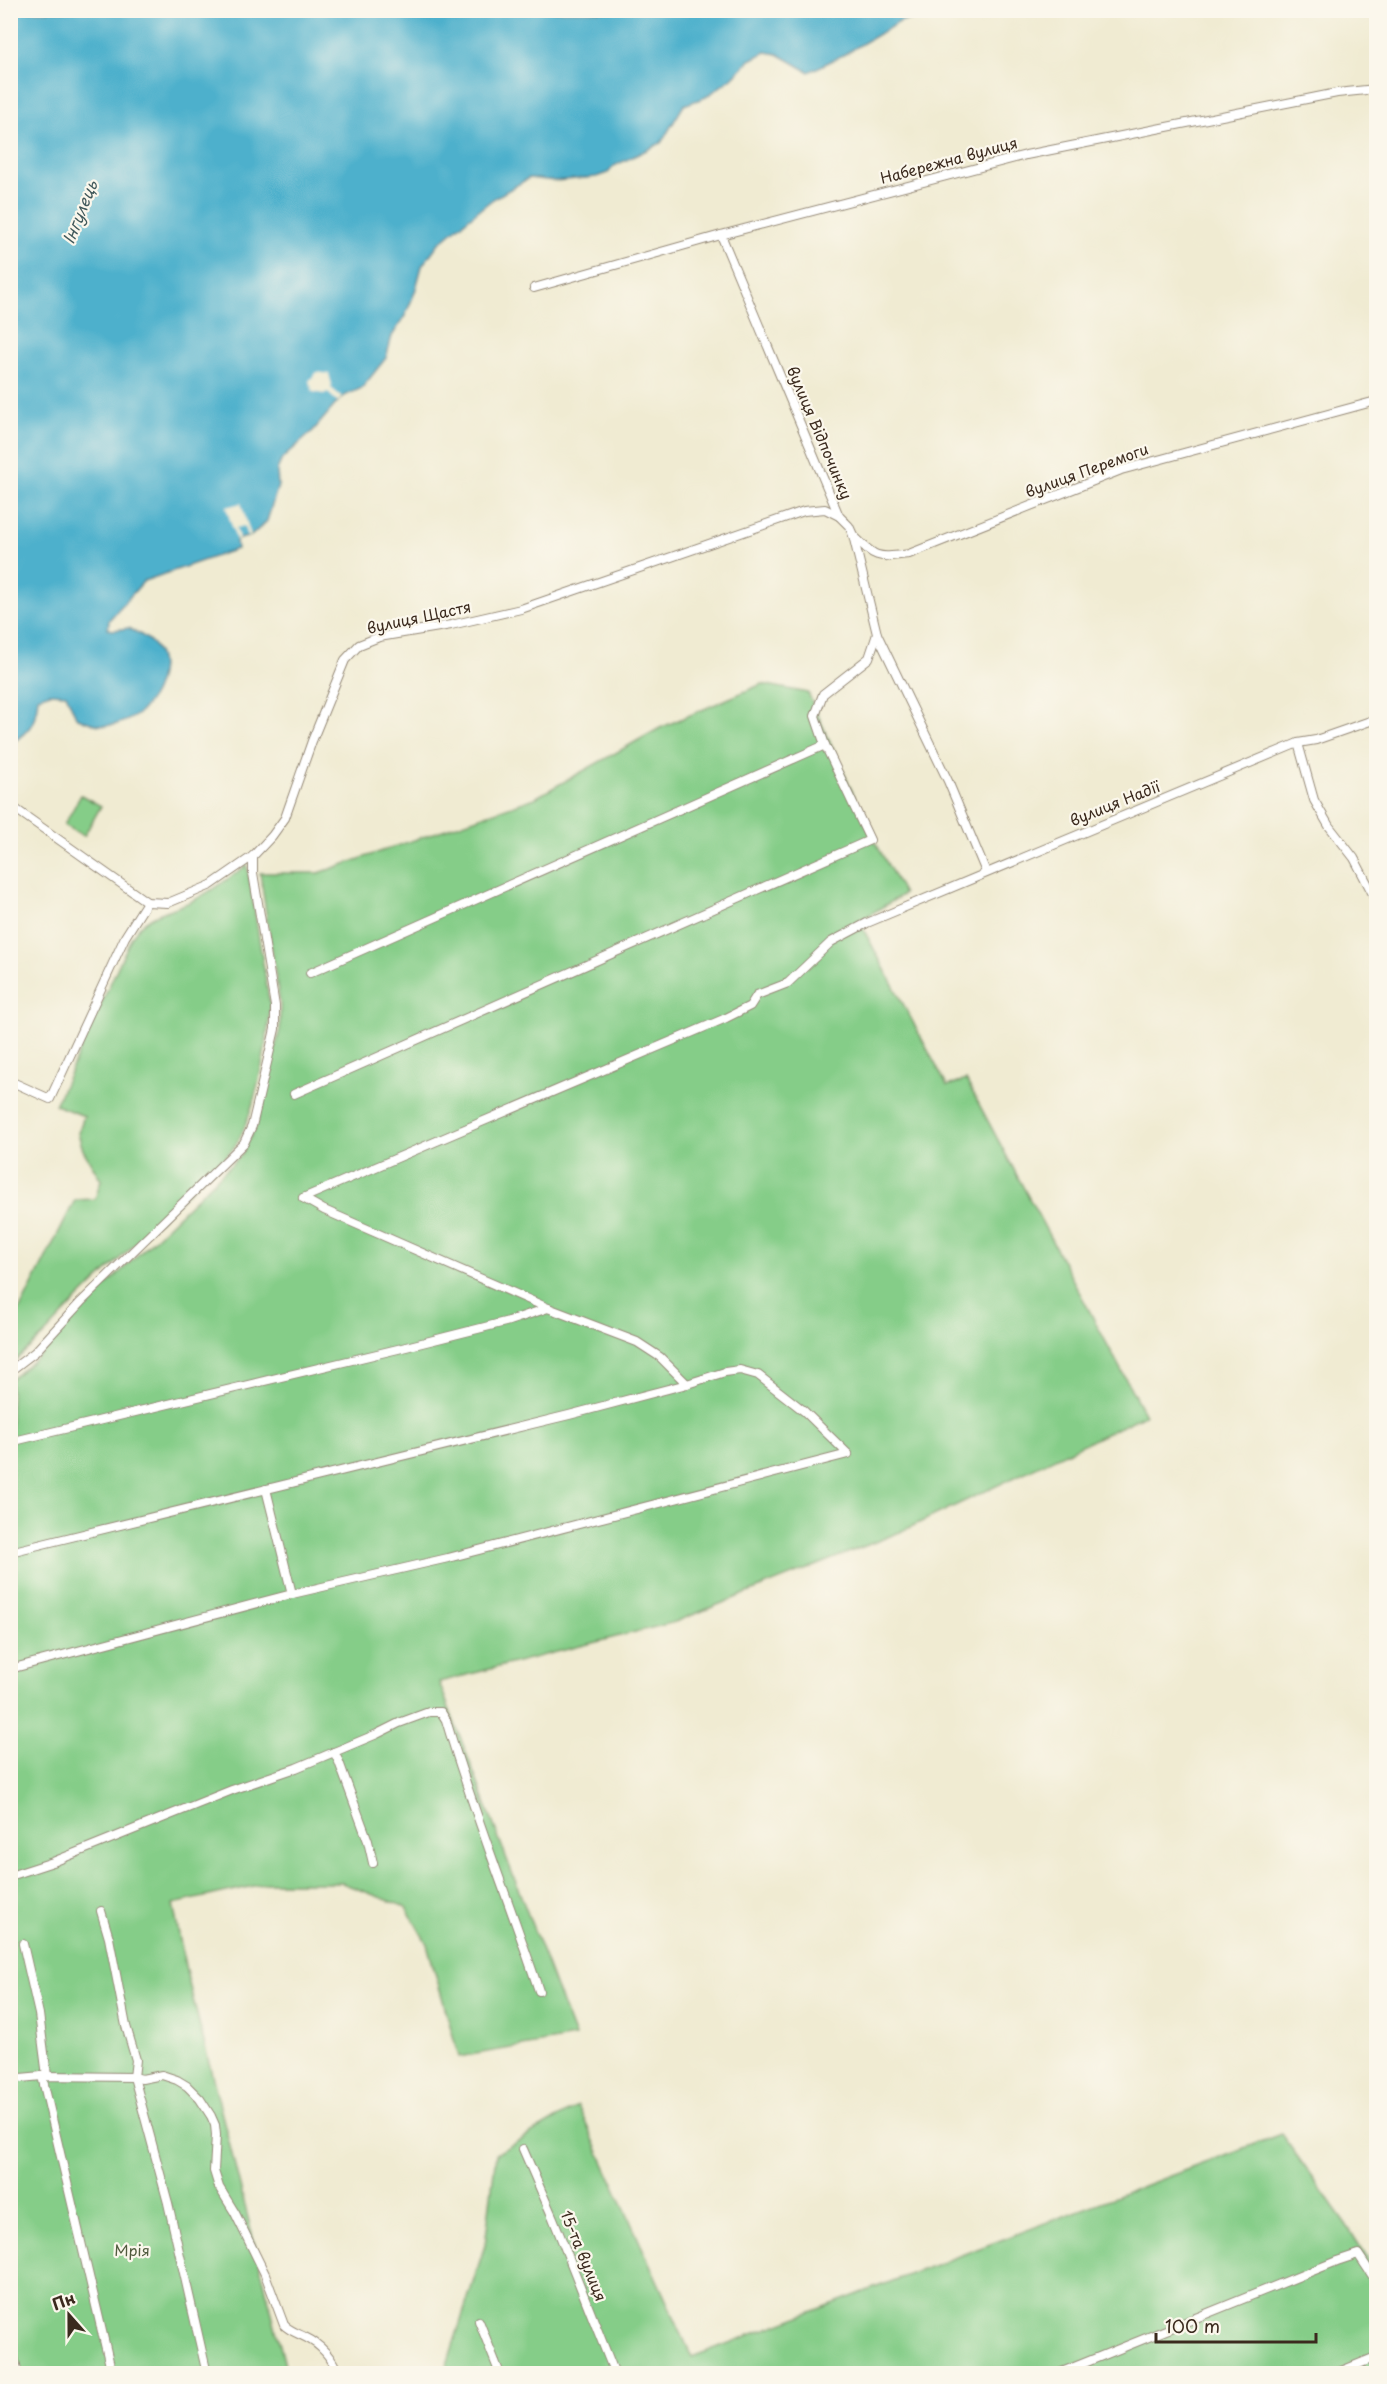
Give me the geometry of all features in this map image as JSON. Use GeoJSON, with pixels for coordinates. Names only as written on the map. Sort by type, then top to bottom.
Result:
{"type":"FeatureCollection","features":[{"type":"Feature","properties":{"kind":"street","name":"Набережна вулиця"},"geometry":{"type":"LineString","coordinates":[[534,288],[721,235],[1026,155],[1337,93],[1377,89]]}},
{"type":"Feature","properties":{"kind":"street","name":"вулиця Відпочинку"},"geometry":{"type":"LineString","coordinates":[[721,235],[839,516],[849,526],[853,535],[877,634],[948,781],[986,872]]}},
{"type":"Feature","properties":{"kind":"street","name":"вулиця Перемоги"},"geometry":{"type":"LineString","coordinates":[[853,535],[871,553],[886,556],[909,554],[1121,470],[1377,401]]}},
{"type":"Feature","properties":{"kind":"street","name":"вулиця Щастя"},"geometry":{"type":"LineString","coordinates":[[147,902],[168,903],[211,885],[253,856],[272,837],[285,818],[312,741],[345,660],[359,645],[379,638],[522,609],[804,511],[825,509],[839,516]]}},
{"type":"Feature","properties":{"kind":"street"},"geometry":{"type":"LineString","coordinates":[[294,1094],[870,840],[825,745],[815,716],[823,694],[869,658],[877,634]]}},
{"type":"Feature","properties":{"kind":"street","name":"вулиця Надії"},"geometry":{"type":"LineString","coordinates":[[548,1308],[324,1210],[303,1198],[726,1017],[750,1005],[757,995],[788,983],[831,942],[867,923],[1298,743],[1316,741],[1377,718]]}},
{"type":"Feature","properties":{"kind":"street"},"geometry":{"type":"LineString","coordinates":[[1298,743],[1314,800],[1329,826],[1354,858],[1377,900]]}},
{"type":"Feature","properties":{"kind":"street"},"geometry":{"type":"LineString","coordinates":[[310,973],[825,745]]}},
{"type":"Feature","properties":{"kind":"street"},"geometry":{"type":"LineString","coordinates":[[10,1081],[50,1099],[124,937],[147,902],[17,810]]}},
{"type":"Feature","properties":{"kind":"street"},"geometry":{"type":"LineString","coordinates":[[10,1371],[35,1352],[81,1302],[244,1143],[252,1126],[275,1029],[276,1006],[253,873],[253,856]]}},
{"type":"Feature","properties":{"kind":"street"},"geometry":{"type":"LineString","coordinates":[[10,1442],[409,1346],[509,1321],[548,1308],[637,1342],[660,1357],[687,1384]]}},
{"type":"Feature","properties":{"kind":"street"},"geometry":{"type":"LineString","coordinates":[[10,1552],[740,1370],[758,1375],[804,1411],[848,1454],[460,1555],[292,1594],[10,1669]]}},
{"type":"Feature","properties":{"kind":"street"},"geometry":{"type":"LineString","coordinates":[[266,1489],[292,1594]]}},
{"type":"Feature","properties":{"kind":"street"},"geometry":{"type":"LineString","coordinates":[[10,1876],[53,1862],[232,1790],[252,1785],[399,1723],[429,1712],[441,1712],[446,1720],[479,1824],[539,1991]]}},
{"type":"Feature","properties":{"kind":"street"},"geometry":{"type":"LineString","coordinates":[[334,1752],[363,1828],[373,1863]]}},
{"type":"Feature","properties":{"kind":"street"},"geometry":{"type":"LineString","coordinates":[[101,1911],[109,1938],[126,2026],[136,2060],[134,2077],[168,2203],[207,2373]]}},
{"type":"Feature","properties":{"kind":"street"},"geometry":{"type":"LineString","coordinates":[[23,1944],[39,2014],[44,2076],[112,2373]]}},
{"type":"Feature","properties":{"kind":"street"},"geometry":{"type":"LineString","coordinates":[[10,2079],[44,2076],[142,2079],[151,2076],[168,2076],[187,2086],[200,2099],[215,2125],[213,2164],[219,2187],[265,2274],[284,2325],[308,2338],[327,2353],[338,2373]]}},
{"type":"Feature","properties":{"kind":"street","name":"15-та вулиця"},"geometry":{"type":"LineString","coordinates":[[523,2149],[557,2227],[615,2373]]}},
{"type":"Feature","properties":{"kind":"street"},"geometry":{"type":"LineString","coordinates":[[1057,2373],[1358,2254],[1377,2281]]}},
{"type":"Feature","properties":{"kind":"street"},"geometry":{"type":"LineString","coordinates":[[479,2321],[500,2373]]}},
{"type":"Feature","properties":{"kind":"street"},"geometry":{"type":"LineString","coordinates":[[10,2339],[18,2373]]}},
{"type":"Feature","properties":{"kind":"street"},"geometry":{"type":"LineString","coordinates":[[1334,2373],[1377,2357]]}},
{"type":"Feature","properties":{"kind":"green space","name":"Мрія"},"geometry":{"type":"Polygon","coordinates":[[[762,684],[808,693],[873,838],[904,894],[859,921],[947,1086],[966,1080],[1145,1415],[900,1532],[675,1622],[439,1682],[575,2037],[459,2057],[427,1944],[406,1907],[342,1883],[267,1883],[173,1904],[186,1971],[287,2373],[11,2374],[11,1379],[40,1355],[85,1306],[242,1154],[256,1126],[280,1029],[280,1004],[260,873],[319,873],[535,798],[660,728],[762,684]]]}},
{"type":"Feature","properties":{"kind":"green space"},"geometry":{"type":"Polygon","coordinates":[[[81,795],[101,806],[84,836],[64,825],[81,795]]]}},
{"type":"Feature","properties":{"kind":"green space"},"geometry":{"type":"Polygon","coordinates":[[[247,865],[270,1006],[258,1081],[240,1137],[232,1150],[78,1299],[44,1335],[11,1364],[11,1314],[20,1309],[75,1200],[95,1199],[101,1180],[83,1150],[78,1133],[84,1116],[55,1105],[131,938],[137,929],[150,918],[192,901],[247,865]]]}},
{"type":"Feature","properties":{"kind":"green space"},"geometry":{"type":"Polygon","coordinates":[[[578,2106],[692,2357],[1281,2134],[1346,2224],[1376,2272],[1376,2373],[444,2374],[485,2245],[496,2154],[578,2106]]]}},
{"type":"Feature","properties":{"kind":"water","name":"Інгулець"},"geometry":{"type":"Polygon","coordinates":[[[11,11],[947,11],[938,15],[901,21],[809,72],[778,54],[766,52],[750,60],[732,78],[706,97],[684,105],[661,143],[614,166],[608,173],[596,177],[555,181],[529,178],[493,199],[438,244],[422,266],[415,292],[405,316],[392,336],[386,358],[362,388],[342,397],[312,432],[282,459],[277,470],[278,486],[267,521],[251,536],[236,540],[237,549],[144,581],[109,620],[108,629],[129,628],[150,641],[159,655],[161,664],[158,682],[144,708],[125,721],[101,725],[76,717],[66,694],[50,693],[38,697],[32,725],[11,744],[11,11]]]}},
{"type":"Feature","properties":{"kind":"pier"},"geometry":{"type":"Polygon","coordinates":[[[317,372],[329,374],[331,388],[342,397],[338,402],[327,392],[324,394],[313,392],[309,381],[317,372]]]}},
{"type":"Feature","properties":{"kind":"pier"},"geometry":{"type":"Polygon","coordinates":[[[241,503],[251,536],[247,537],[244,526],[236,528],[239,539],[236,540],[226,507],[241,503]]]}}]}
